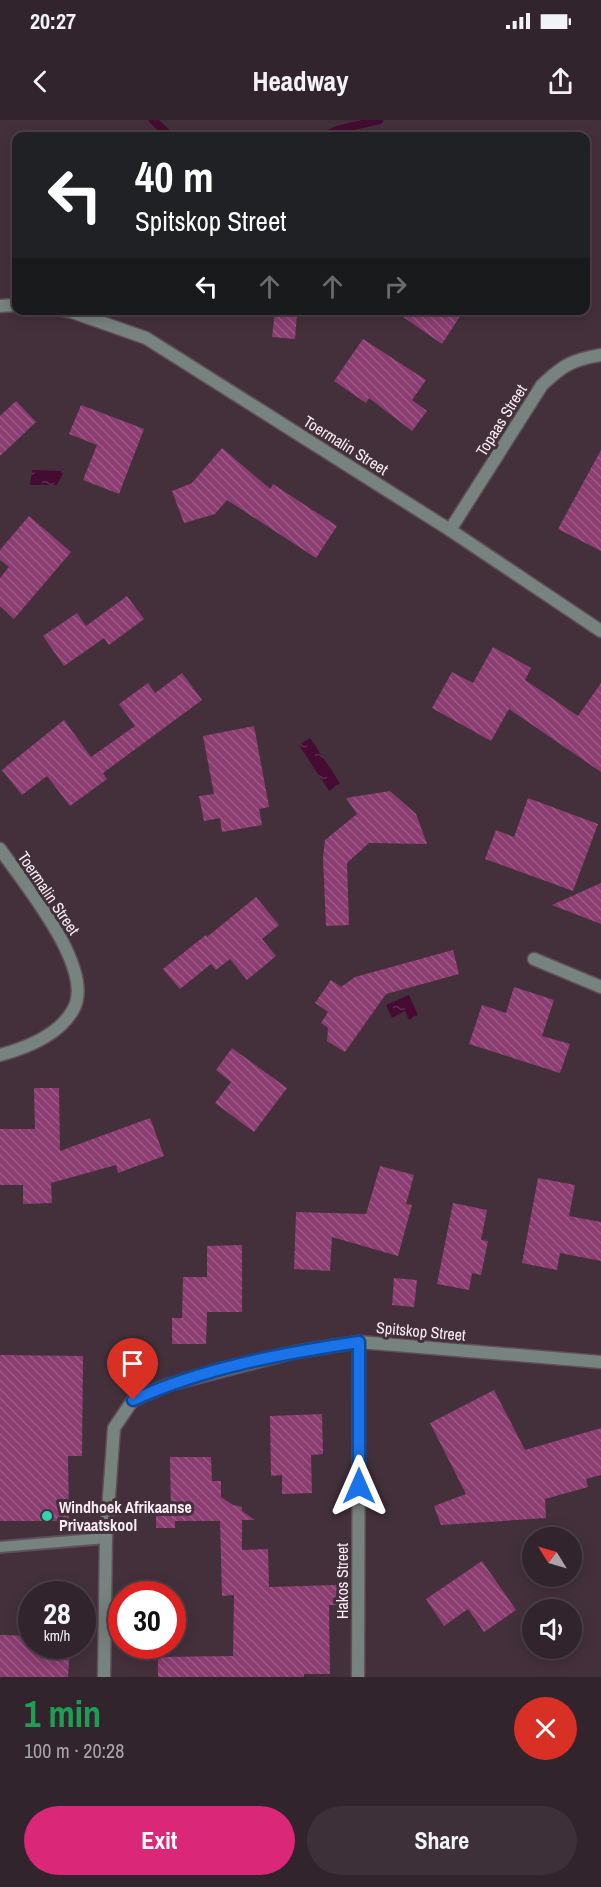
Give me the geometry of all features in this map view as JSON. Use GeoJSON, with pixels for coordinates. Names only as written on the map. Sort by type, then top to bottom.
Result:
{"type":"FeatureCollection","features":[{"type":"Feature","properties":{"kind":"street","name":"Toermalin Street"},"geometry":{"type":"LineString","coordinates":[[81,315],[146,338],[450,530],[601,631]]}},
{"type":"Feature","properties":{"kind":"street","name":"Topaas Street"},"geometry":{"type":"LineString","coordinates":[[450,530],[542,385],[560,369],[579,359],[601,355]]}},
{"type":"Feature","properties":{"kind":"street","name":"Toermalin Street"},"geometry":{"type":"LineString","coordinates":[[0,849],[66,946],[78,991],[74,1009],[61,1026],[34,1042],[0,1055]]}},
{"type":"Feature","properties":{"kind":"street"},"geometry":{"type":"LineString","coordinates":[[534,959],[601,987]]}},
{"type":"Feature","properties":{"kind":"street","name":"Spitskop Street"},"geometry":{"type":"LineString","coordinates":[[104,1677],[105,1538],[114,1428],[133,1400],[168,1384],[295,1352],[359,1342],[601,1362]]}},
{"type":"Feature","properties":{"kind":"street","name":"Hakos Street"},"geometry":{"type":"LineString","coordinates":[[358,1677],[359,1342]]}},
{"type":"Feature","properties":{"kind":"lane"},"geometry":{"type":"LineString","coordinates":[[0,1547],[105,1538]]}},
{"type":"Feature","properties":{"kind":"water"},"geometry":{"type":"Polygon","coordinates":[[[32,470],[64,471],[57,485],[30,485],[32,470]]]}},
{"type":"Feature","properties":{"kind":"water"},"geometry":{"type":"Polygon","coordinates":[[[310,738],[340,783],[329,791],[299,745],[310,738]]]}},
{"type":"Feature","properties":{"kind":"water"},"geometry":{"type":"Polygon","coordinates":[[[409,995],[418,1015],[409,1020],[405,1011],[392,1018],[386,1005],[409,995]]]}},
{"type":"Feature","properties":{"kind":"building"},"geometry":{"type":"Polygon","coordinates":[[[275,315],[297,315],[295,339],[272,337],[275,315]]]}},
{"type":"Feature","properties":{"kind":"building"},"geometry":{"type":"Polygon","coordinates":[[[400,315],[461,315],[442,344],[400,315]]]}},
{"type":"Feature","properties":{"kind":"building"},"geometry":{"type":"Polygon","coordinates":[[[363,339],[426,380],[412,400],[427,411],[412,431],[369,398],[366,403],[334,381],[363,339]]]}},
{"type":"Feature","properties":{"kind":"building"},"geometry":{"type":"Polygon","coordinates":[[[16,401],[36,422],[0,456],[0,416],[16,401]]]}},
{"type":"Feature","properties":{"kind":"building"},"geometry":{"type":"Polygon","coordinates":[[[81,405],[144,429],[119,494],[83,480],[97,445],[69,434],[81,405]]]}},
{"type":"Feature","properties":{"kind":"building"},"geometry":{"type":"Polygon","coordinates":[[[222,448],[270,489],[273,484],[337,526],[316,558],[227,500],[215,514],[184,523],[172,491],[192,483],[222,448]]]}},
{"type":"Feature","properties":{"kind":"building"},"geometry":{"type":"Polygon","coordinates":[[[601,450],[601,551],[558,529],[601,450]]]}},
{"type":"Feature","properties":{"kind":"building"},"geometry":{"type":"Polygon","coordinates":[[[29,516],[71,552],[14,619],[0,606],[0,578],[9,567],[0,560],[0,550],[29,516]]]}},
{"type":"Feature","properties":{"kind":"building"},"geometry":{"type":"Polygon","coordinates":[[[127,596],[144,619],[109,645],[104,638],[64,666],[43,636],[77,613],[86,626],[127,596]]]}},
{"type":"Feature","properties":{"kind":"building"},"geometry":{"type":"Polygon","coordinates":[[[493,647],[531,668],[525,680],[578,716],[601,683],[601,772],[509,709],[491,741],[432,708],[452,672],[473,683],[493,647]]]}},
{"type":"Feature","properties":{"kind":"building"},"geometry":{"type":"Polygon","coordinates":[[[182,673],[202,700],[103,773],[107,779],[70,806],[47,776],[22,795],[2,770],[64,720],[91,757],[135,726],[119,704],[148,683],[155,693],[182,673]]]}},
{"type":"Feature","properties":{"kind":"building"},"geometry":{"type":"Polygon","coordinates":[[[254,726],[269,807],[259,809],[262,825],[222,832],[220,818],[204,821],[199,796],[214,794],[203,736],[254,726]]]}},
{"type":"Feature","properties":{"kind":"building"},"geometry":{"type":"Polygon","coordinates":[[[390,791],[416,814],[427,844],[369,843],[347,863],[349,925],[326,926],[323,858],[325,840],[357,814],[346,798],[390,791]]]}},
{"type":"Feature","properties":{"kind":"building"},"geometry":{"type":"Polygon","coordinates":[[[528,798],[598,824],[573,891],[485,859],[496,830],[514,837],[528,798]]]}},
{"type":"Feature","properties":{"kind":"building"},"geometry":{"type":"Polygon","coordinates":[[[601,883],[601,924],[552,905],[601,883]]]}},
{"type":"Feature","properties":{"kind":"building"},"geometry":{"type":"Polygon","coordinates":[[[256,897],[279,925],[262,939],[276,956],[247,980],[230,959],[216,970],[211,964],[180,989],[163,969],[256,897]]]}},
{"type":"Feature","properties":{"kind":"building"},"geometry":{"type":"Polygon","coordinates":[[[453,950],[459,974],[386,994],[345,1052],[327,1041],[328,1028],[321,1023],[328,1012],[315,1003],[331,980],[341,987],[355,977],[453,950]]]}},
{"type":"Feature","properties":{"kind":"building"},"geometry":{"type":"Polygon","coordinates":[[[514,987],[554,1000],[542,1036],[570,1044],[560,1073],[469,1044],[482,1005],[506,1013],[514,987]]]}},
{"type":"Feature","properties":{"kind":"building"},"geometry":{"type":"Polygon","coordinates":[[[232,1048],[287,1088],[254,1132],[215,1103],[231,1082],[216,1070],[232,1048]]]}},
{"type":"Feature","properties":{"kind":"building"},"geometry":{"type":"Polygon","coordinates":[[[34,1088],[59,1088],[60,1151],[150,1118],[164,1156],[118,1173],[116,1165],[51,1183],[52,1203],[23,1204],[23,1185],[0,1185],[0,1129],[35,1129],[34,1088]]]}},
{"type":"Feature","properties":{"kind":"building"},"geometry":{"type":"Polygon","coordinates":[[[380,1166],[414,1175],[406,1204],[412,1205],[398,1256],[332,1237],[330,1271],[294,1269],[296,1212],[366,1214],[380,1166]]]}},
{"type":"Feature","properties":{"kind":"building"},"geometry":{"type":"Polygon","coordinates":[[[538,1178],[575,1185],[569,1216],[601,1222],[601,1261],[560,1253],[557,1270],[522,1263],[538,1178]]]}},
{"type":"Feature","properties":{"kind":"building"},"geometry":{"type":"Polygon","coordinates":[[[453,1203],[487,1210],[481,1240],[488,1241],[481,1275],[472,1273],[469,1290],[437,1284],[453,1203]]]}},
{"type":"Feature","properties":{"kind":"building"},"geometry":{"type":"Polygon","coordinates":[[[242,1245],[242,1312],[207,1312],[206,1344],[172,1344],[172,1318],[182,1318],[183,1277],[207,1277],[207,1246],[242,1245]]]}},
{"type":"Feature","properties":{"kind":"building"},"geometry":{"type":"Polygon","coordinates":[[[394,1278],[417,1280],[414,1307],[392,1305],[394,1278]]]}},
{"type":"Feature","properties":{"kind":"building"},"geometry":{"type":"Polygon","coordinates":[[[0,1355],[83,1356],[82,1456],[68,1456],[69,1521],[0,1521],[0,1355]]]}},
{"type":"Feature","properties":{"kind":"building"},"geometry":{"type":"Polygon","coordinates":[[[494,1390],[525,1450],[601,1428],[601,1475],[586,1479],[588,1487],[545,1499],[546,1518],[441,1525],[434,1506],[466,1494],[430,1423],[494,1390]]]}},
{"type":"Feature","properties":{"kind":"building"},"geometry":{"type":"Polygon","coordinates":[[[322,1414],[323,1454],[311,1455],[312,1493],[282,1494],[282,1475],[271,1476],[270,1416],[322,1414]]]}},
{"type":"Feature","properties":{"kind":"building"},"geometry":{"type":"Polygon","coordinates":[[[170,1457],[211,1457],[212,1481],[221,1481],[221,1497],[233,1505],[242,1507],[242,1511],[255,1520],[242,1520],[242,1550],[268,1549],[269,1587],[337,1585],[337,1605],[329,1605],[330,1674],[304,1674],[304,1677],[158,1677],[158,1659],[233,1656],[234,1595],[222,1596],[220,1521],[175,1521],[175,1528],[156,1528],[156,1509],[171,1509],[170,1457]]]}},
{"type":"Feature","properties":{"kind":"building"},"geometry":{"type":"Polygon","coordinates":[[[482,1561],[516,1610],[484,1632],[468,1609],[444,1626],[426,1599],[482,1561]]]}},
{"type":"Feature","properties":{"kind":"building"},"geometry":{"type":"Polygon","coordinates":[[[0,1635],[18,1636],[18,1659],[69,1659],[68,1677],[0,1677],[0,1635]]]}},
{"type":"Feature","properties":{"kind":"waterway"},"geometry":{"type":"LineString","coordinates":[[153,120],[166,132]]}},
{"type":"Feature","properties":{"kind":"waterway"},"geometry":{"type":"LineString","coordinates":[[333,132],[379,120]]}},
{"type":"Feature","properties":{"kind":"place","name":"Windhoek Afrikaanse Privaatskool"},"geometry":{"type":"Point","coordinates":[47,1516]}},
{"type":"Feature","properties":{"kind":"route"},"geometry":{"type":"LineString","coordinates":[[133,1400],[168,1384],[295,1352],[359,1342],[359,1486]]}}]}
